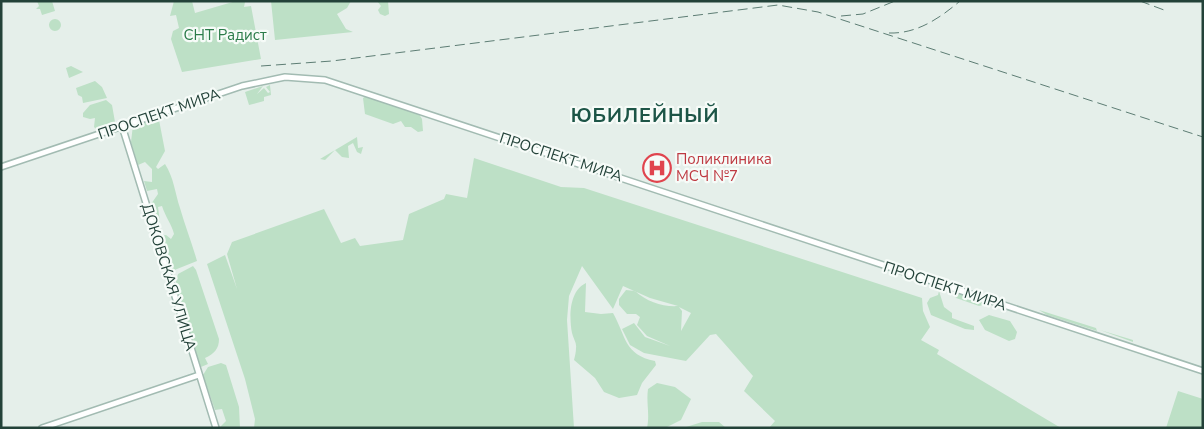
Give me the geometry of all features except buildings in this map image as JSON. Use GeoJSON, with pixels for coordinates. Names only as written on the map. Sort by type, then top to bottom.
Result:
{"type":"FeatureCollection","features":[{"type":"Feature","properties":{"kind":"street","name":"ПРОСПЕКТ МИРА"},"geometry":{"type":"LineString","coordinates":[[1,167],[258,82],[285,77],[325,80],[1203,371]]}},
{"type":"Feature","properties":{"kind":"street","name":"ДОКОВСКАЯ УЛИЦА"},"geometry":{"type":"LineString","coordinates":[[122,126],[216,428]]}},
{"type":"Feature","properties":{"kind":"street"},"geometry":{"type":"LineString","coordinates":[[42,428],[199,375]]}},
{"type":"Feature","properties":{"kind":"green space"},"geometry":{"type":"Polygon","coordinates":[[[37,1],[52,1],[55,11],[42,15],[40,9],[36,9],[39,6],[37,1]]]}},
{"type":"Feature","properties":{"kind":"green space","name":"СНТ Радист"},"geometry":{"type":"Polygon","coordinates":[[[174,1],[192,1],[195,13],[236,1],[245,2],[244,7],[251,6],[261,59],[182,72],[171,39],[173,31],[179,28],[176,15],[170,16],[174,1]]]}},
{"type":"Feature","properties":{"kind":"green space"},"geometry":{"type":"Polygon","coordinates":[[[271,1],[351,1],[347,8],[337,14],[346,29],[353,32],[275,40],[271,1]]]}},
{"type":"Feature","properties":{"kind":"green space"},"geometry":{"type":"Polygon","coordinates":[[[377,1],[388,1],[389,14],[385,16],[380,14],[378,10],[381,6],[377,1]]]}},
{"type":"Feature","properties":{"kind":"green space"},"geometry":{"type":"Polygon","coordinates":[[[55,19],[61,25],[55,31],[49,25],[55,19]]]}},
{"type":"Feature","properties":{"kind":"green space"},"geometry":{"type":"Polygon","coordinates":[[[71,66],[83,72],[69,78],[66,68],[71,66]]]}},
{"type":"Feature","properties":{"kind":"green space"},"geometry":{"type":"Polygon","coordinates":[[[95,81],[102,87],[107,98],[83,103],[82,97],[78,95],[76,88],[95,81]]]}},
{"type":"Feature","properties":{"kind":"green space"},"geometry":{"type":"Polygon","coordinates":[[[270,85],[271,95],[264,97],[264,101],[249,105],[245,92],[263,86],[257,94],[264,88],[268,93],[270,92],[266,87],[270,85]]]}},
{"type":"Feature","properties":{"kind":"green space"},"geometry":{"type":"Polygon","coordinates":[[[366,96],[419,114],[422,119],[423,131],[418,132],[411,127],[405,127],[401,121],[393,124],[365,114],[363,98],[366,96]]]}},
{"type":"Feature","properties":{"kind":"green space"},"geometry":{"type":"Polygon","coordinates":[[[106,100],[112,105],[115,122],[97,130],[94,127],[95,118],[83,117],[83,113],[90,105],[106,100]]]}},
{"type":"Feature","properties":{"kind":"green space"},"geometry":{"type":"Polygon","coordinates":[[[155,119],[159,120],[165,151],[156,167],[158,169],[165,164],[170,175],[197,261],[172,271],[161,236],[166,235],[171,239],[174,234],[162,206],[158,207],[160,222],[157,222],[151,204],[158,194],[157,189],[147,191],[144,181],[152,182],[152,169],[145,162],[138,165],[131,142],[133,125],[155,119]]]}},
{"type":"Feature","properties":{"kind":"green space"},"geometry":{"type":"Polygon","coordinates":[[[357,137],[358,148],[363,147],[361,154],[357,152],[353,143],[348,146],[349,158],[342,157],[335,150],[357,137]]]}},
{"type":"Feature","properties":{"kind":"green space"},"geometry":{"type":"Polygon","coordinates":[[[335,150],[325,160],[320,159],[335,150]]]}},
{"type":"Feature","properties":{"kind":"green space"},"geometry":{"type":"Polygon","coordinates":[[[474,158],[561,187],[584,188],[922,298],[923,311],[930,327],[921,340],[939,350],[937,354],[1061,428],[769,428],[775,421],[744,391],[753,376],[716,334],[710,335],[686,361],[644,353],[630,345],[622,329],[634,323],[645,337],[670,346],[647,336],[637,325],[640,317],[636,314],[627,314],[619,305],[619,299],[626,290],[634,291],[623,286],[613,309],[582,266],[569,296],[567,320],[574,428],[254,428],[255,419],[245,379],[207,264],[225,255],[237,289],[227,254],[232,242],[324,209],[341,243],[355,238],[360,246],[403,240],[409,214],[444,199],[446,194],[467,198],[474,158]],[[636,292],[655,303],[678,306],[636,292]],[[679,307],[682,311],[681,331],[691,313],[679,307]]]}},
{"type":"Feature","properties":{"kind":"green space"},"geometry":{"type":"Polygon","coordinates":[[[193,266],[219,339],[215,351],[205,358],[208,364],[201,367],[175,285],[178,274],[193,266]]]}},
{"type":"Feature","properties":{"kind":"green space"},"geometry":{"type":"Polygon","coordinates":[[[586,283],[585,312],[613,313],[627,343],[632,349],[637,354],[655,361],[656,365],[642,383],[637,395],[619,398],[604,392],[595,378],[574,360],[576,346],[571,327],[573,298],[580,287],[586,283]]]}},
{"type":"Feature","properties":{"kind":"green space"},"geometry":{"type":"Polygon","coordinates":[[[939,291],[944,307],[952,313],[952,318],[974,326],[974,330],[965,329],[931,315],[927,303],[930,298],[938,295],[939,291]]]}},
{"type":"Feature","properties":{"kind":"green space"},"geometry":{"type":"Polygon","coordinates":[[[956,293],[982,301],[983,305],[979,306],[956,298],[953,294],[956,293]]]}},
{"type":"Feature","properties":{"kind":"green space"},"geometry":{"type":"Polygon","coordinates":[[[1039,310],[1096,328],[1097,331],[1047,315],[1039,310]]]}},
{"type":"Feature","properties":{"kind":"green space"},"geometry":{"type":"Polygon","coordinates":[[[989,315],[1010,321],[1017,332],[1015,339],[1009,341],[985,330],[979,320],[989,315]]]}},
{"type":"Feature","properties":{"kind":"green space"},"geometry":{"type":"Polygon","coordinates":[[[1100,330],[1133,340],[1133,342],[1100,330]]]}},
{"type":"Feature","properties":{"kind":"green space"},"geometry":{"type":"Polygon","coordinates":[[[221,363],[226,365],[239,407],[240,428],[219,428],[226,421],[222,409],[215,410],[203,375],[208,367],[221,363]]]}},
{"type":"Feature","properties":{"kind":"green space"},"geometry":{"type":"Polygon","coordinates":[[[657,383],[675,387],[691,399],[681,420],[665,428],[647,428],[648,389],[657,383]]]}},
{"type":"Feature","properties":{"kind":"green space"},"geometry":{"type":"Polygon","coordinates":[[[1178,391],[1203,399],[1203,428],[1166,428],[1178,391]]]}},
{"type":"Feature","properties":{"kind":"green space"},"geometry":{"type":"Polygon","coordinates":[[[702,422],[719,422],[726,428],[683,428],[702,422]]]}},
{"type":"Feature","properties":{"kind":"railway"},"geometry":{"type":"LineString","coordinates":[[841,16],[863,14],[895,1]]}},
{"type":"Feature","properties":{"kind":"railway"},"geometry":{"type":"LineString","coordinates":[[889,33],[909,31],[928,24],[960,1]]}},
{"type":"Feature","properties":{"kind":"railway"},"geometry":{"type":"LineString","coordinates":[[1140,1],[1164,10]]}},
{"type":"Feature","properties":{"kind":"railway"},"geometry":{"type":"LineString","coordinates":[[261,66],[332,61],[778,5],[818,12],[1203,137]]}},
{"type":"Feature","properties":{"kind":"place","name":"Поликлиника МСЧ №7"},"geometry":{"type":"Point","coordinates":[657,168]}},
{"type":"Feature","properties":{"kind":"district","name":"ЮБИЛЕЙНЫЙ"},"geometry":{"type":"Point","coordinates":[645,115]}}]}
